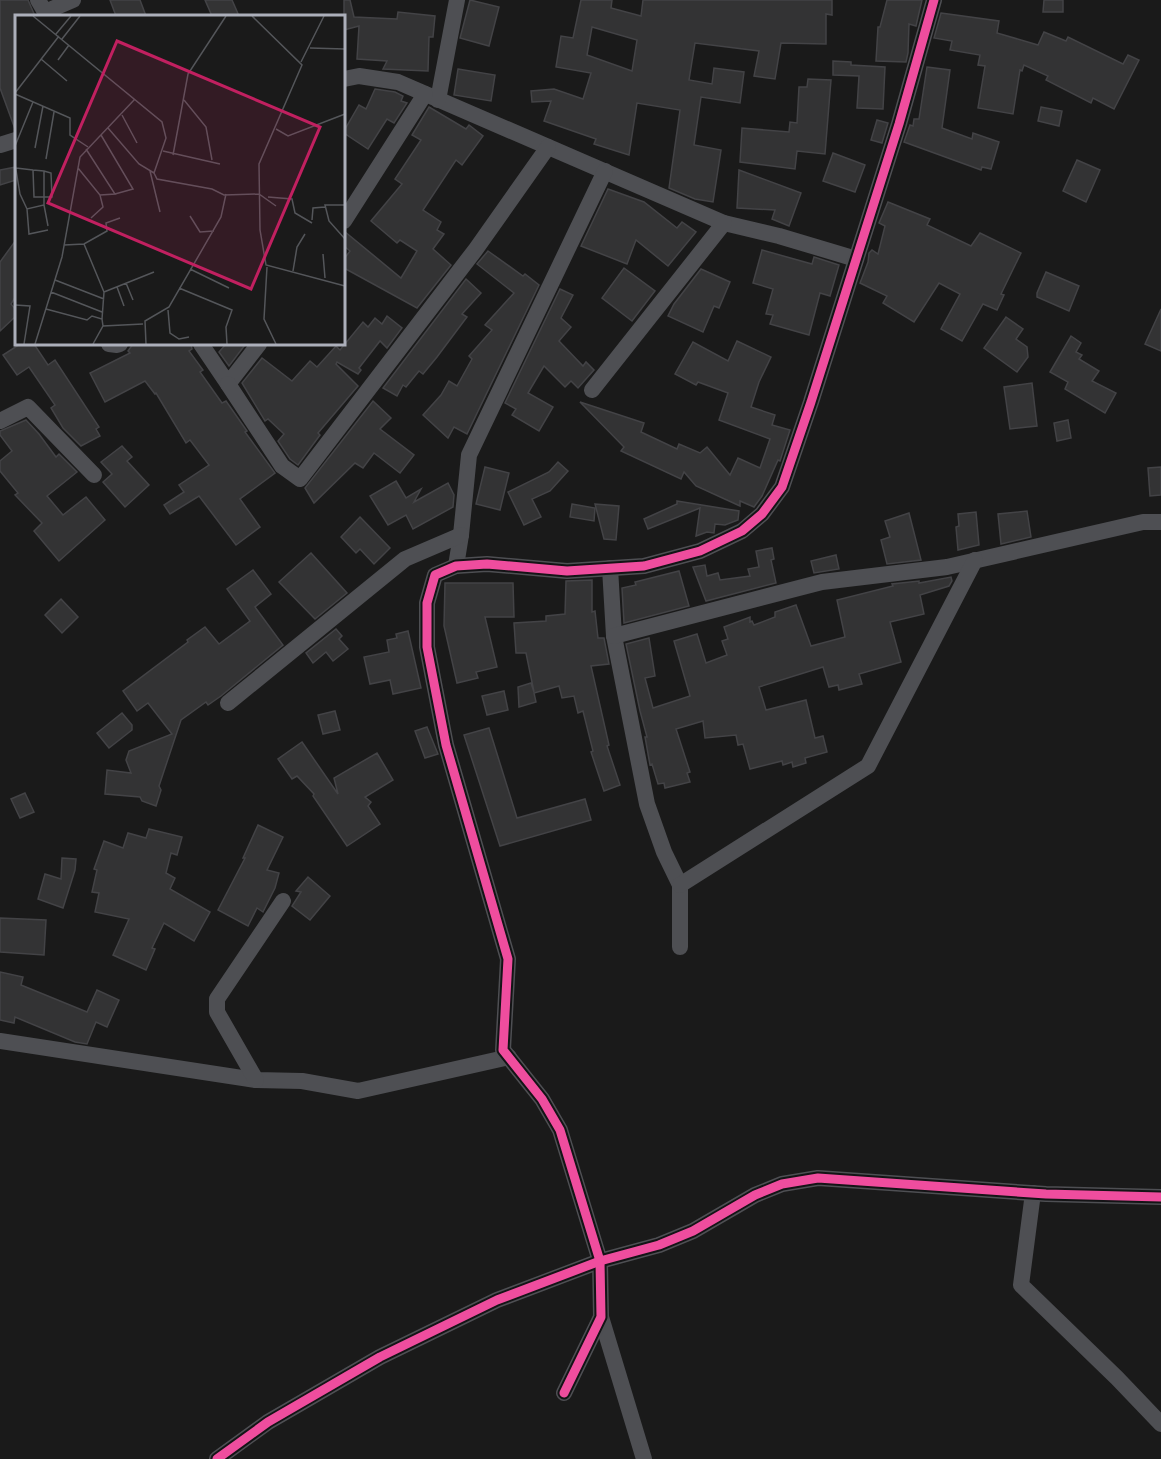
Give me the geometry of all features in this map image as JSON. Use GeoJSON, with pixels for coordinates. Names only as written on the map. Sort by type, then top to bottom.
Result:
{"type":"FeatureCollection","features":[{"type":"Feature","properties":{"kind":"street"},"geometry":{"type":"LineString","coordinates":[[38,0],[45,12],[73,0]]}},
{"type":"Feature","properties":{"kind":"street"},"geometry":{"type":"LineString","coordinates":[[345,220],[431,97],[457,0]]}},
{"type":"Feature","properties":{"kind":"street"},"geometry":{"type":"LineString","coordinates":[[644,1459],[601,1317],[600,1261],[560,1130],[542,1099],[503,1050],[508,960],[446,745],[427,646],[427,603],[435,575],[456,566],[487,564],[567,571],[644,566],[700,551],[742,531],[762,514],[782,487],[899,124],[934,0]]}},
{"type":"Feature","properties":{"kind":"street"},"geometry":{"type":"LineString","coordinates":[[345,79],[359,76],[398,82],[724,223],[780,236],[856,259]]}},
{"type":"Feature","properties":{"kind":"street"},"geometry":{"type":"LineString","coordinates":[[0,145],[15,140]]}},
{"type":"Feature","properties":{"kind":"street"},"geometry":{"type":"LineString","coordinates":[[202,345],[282,466],[300,479],[476,249],[548,147]]}},
{"type":"Feature","properties":{"kind":"street"},"geometry":{"type":"LineString","coordinates":[[456,566],[469,455],[605,171]]}},
{"type":"Feature","properties":{"kind":"street"},"geometry":{"type":"LineString","coordinates":[[592,390],[724,223]]}},
{"type":"Feature","properties":{"kind":"street"},"geometry":{"type":"LineString","coordinates":[[228,384],[258,345]]}},
{"type":"Feature","properties":{"kind":"street"},"geometry":{"type":"LineString","coordinates":[[0,421],[28,407],[94,475]]}},
{"type":"Feature","properties":{"kind":"street"},"geometry":{"type":"LineString","coordinates":[[614,636],[822,582],[948,567],[1143,522],[1161,522]]}},
{"type":"Feature","properties":{"kind":"street"},"geometry":{"type":"LineString","coordinates":[[228,703],[405,559],[461,535]]}},
{"type":"Feature","properties":{"kind":"street"},"geometry":{"type":"LineString","coordinates":[[681,885],[868,766],[975,560]]}},
{"type":"Feature","properties":{"kind":"street"},"geometry":{"type":"LineString","coordinates":[[610,568],[614,636],[647,804],[664,852],[681,885],[680,946]]}},
{"type":"Feature","properties":{"kind":"street"},"geometry":{"type":"LineString","coordinates":[[256,1080],[217,1012],[217,999],[284,901]]}},
{"type":"Feature","properties":{"kind":"street"},"geometry":{"type":"LineString","coordinates":[[0,1041],[256,1080],[302,1081],[358,1091],[509,1057]]}},
{"type":"Feature","properties":{"kind":"street"},"geometry":{"type":"LineString","coordinates":[[217,1459],[268,1422],[380,1357],[497,1300],[600,1261],[659,1245],[693,1231],[755,1196],[782,1184],[818,1178],[1033,1194],[1161,1197]]}},
{"type":"Feature","properties":{"kind":"street"},"geometry":{"type":"LineString","coordinates":[[1033,1194],[1021,1284],[1161,1424]]}},
{"type":"Feature","properties":{"kind":"street"},"geometry":{"type":"LineString","coordinates":[[564,1393],[601,1317]]}},
{"type":"Feature","properties":{"kind":"building"},"geometry":{"type":"Polygon","coordinates":[[[0,0],[28,0],[35,15],[15,15],[15,129],[0,88],[0,0]]]}},
{"type":"Feature","properties":{"kind":"building"},"geometry":{"type":"Polygon","coordinates":[[[110,0],[140,0],[146,15],[116,15],[110,0]]]}},
{"type":"Feature","properties":{"kind":"building"},"geometry":{"type":"Polygon","coordinates":[[[205,0],[232,0],[239,15],[212,15],[205,0]]]}},
{"type":"Feature","properties":{"kind":"building"},"geometry":{"type":"Polygon","coordinates":[[[344,0],[350,0],[354,17],[397,19],[398,12],[435,16],[433,37],[429,37],[428,71],[383,69],[387,61],[357,59],[359,26],[345,30],[344,0]]]}},
{"type":"Feature","properties":{"kind":"building"},"geometry":{"type":"Polygon","coordinates":[[[470,0],[499,7],[489,46],[460,38],[470,0]]]}},
{"type":"Feature","properties":{"kind":"building"},"geometry":{"type":"Polygon","coordinates":[[[581,0],[612,0],[611,8],[641,16],[643,0],[832,0],[832,15],[826,14],[826,44],[781,43],[775,79],[754,76],[759,51],[695,43],[689,80],[712,84],[714,68],[744,72],[740,103],[701,97],[694,145],[721,150],[713,202],[695,199],[669,188],[680,110],[637,103],[629,155],[594,144],[596,139],[544,121],[551,101],[532,102],[531,91],[554,89],[583,99],[591,73],[556,67],[561,36],[573,38],[581,0]],[[592,27],[587,55],[632,71],[637,40],[592,27]]]}},
{"type":"Feature","properties":{"kind":"building"},"geometry":{"type":"Polygon","coordinates":[[[887,0],[922,0],[916,26],[909,24],[906,62],[876,61],[878,27],[880,27],[887,0]]]}},
{"type":"Feature","properties":{"kind":"building"},"geometry":{"type":"Polygon","coordinates":[[[1044,0],[1063,0],[1063,12],[1043,12],[1044,0]]]}},
{"type":"Feature","properties":{"kind":"building"},"geometry":{"type":"Polygon","coordinates":[[[941,13],[999,21],[997,33],[1038,45],[1044,32],[1066,41],[1068,37],[1123,64],[1128,55],[1139,60],[1114,109],[1093,98],[1091,103],[1046,80],[1048,76],[1024,65],[1022,71],[1020,70],[1013,114],[978,108],[985,66],[978,65],[980,55],[950,50],[952,41],[934,38],[941,13]]]}},
{"type":"Feature","properties":{"kind":"building"},"geometry":{"type":"Polygon","coordinates":[[[833,61],[851,62],[851,65],[885,67],[883,109],[857,108],[859,76],[833,75],[833,61]]]}},
{"type":"Feature","properties":{"kind":"building"},"geometry":{"type":"Polygon","coordinates":[[[927,67],[950,70],[942,128],[972,139],[973,133],[999,142],[991,169],[982,167],[981,170],[904,142],[910,125],[913,126],[914,119],[919,119],[927,67]]]}},
{"type":"Feature","properties":{"kind":"building"},"geometry":{"type":"Polygon","coordinates":[[[458,69],[495,75],[491,101],[454,95],[458,69]]]}},
{"type":"Feature","properties":{"kind":"building"},"geometry":{"type":"Polygon","coordinates":[[[808,79],[831,80],[825,154],[797,151],[795,169],[740,162],[742,128],[789,132],[790,122],[797,123],[799,87],[807,87],[808,79]]]}},
{"type":"Feature","properties":{"kind":"building"},"geometry":{"type":"Polygon","coordinates":[[[375,89],[395,92],[403,96],[401,101],[407,103],[394,123],[387,119],[368,149],[345,134],[345,129],[359,105],[366,109],[375,89]]]}},
{"type":"Feature","properties":{"kind":"building"},"geometry":{"type":"Polygon","coordinates":[[[429,107],[466,129],[469,125],[483,136],[462,165],[456,160],[423,210],[441,222],[437,230],[444,234],[433,249],[451,265],[417,308],[345,269],[345,258],[350,251],[345,247],[345,232],[401,278],[417,251],[400,240],[397,243],[371,221],[402,184],[395,179],[421,140],[412,135],[429,107]]]}},
{"type":"Feature","properties":{"kind":"building"},"geometry":{"type":"Polygon","coordinates":[[[1041,107],[1062,111],[1059,126],[1038,121],[1041,107]]]}},
{"type":"Feature","properties":{"kind":"building"},"geometry":{"type":"Polygon","coordinates":[[[877,120],[888,123],[882,143],[871,140],[877,120]]]}},
{"type":"Feature","properties":{"kind":"building"},"geometry":{"type":"Polygon","coordinates":[[[833,153],[865,165],[855,192],[823,181],[833,153]]]}},
{"type":"Feature","properties":{"kind":"building"},"geometry":{"type":"Polygon","coordinates":[[[1077,160],[1100,170],[1086,202],[1063,191],[1077,160]]]}},
{"type":"Feature","properties":{"kind":"building"},"geometry":{"type":"Polygon","coordinates":[[[15,167],[15,180],[0,185],[0,170],[15,167]]]}},
{"type":"Feature","properties":{"kind":"building"},"geometry":{"type":"Polygon","coordinates":[[[739,170],[801,193],[789,226],[772,219],[775,210],[737,208],[739,170]]]}},
{"type":"Feature","properties":{"kind":"building"},"geometry":{"type":"Polygon","coordinates":[[[608,189],[644,202],[677,228],[682,222],[696,232],[668,266],[636,240],[627,264],[581,246],[608,189]]]}},
{"type":"Feature","properties":{"kind":"building"},"geometry":{"type":"Polygon","coordinates":[[[888,202],[930,219],[927,225],[971,246],[980,233],[1021,253],[1001,294],[1004,295],[997,310],[983,304],[962,341],[941,329],[960,294],[939,283],[914,322],[883,303],[887,296],[860,283],[869,253],[872,250],[878,254],[885,226],[879,223],[888,202]]]}},
{"type":"Feature","properties":{"kind":"building"},"geometry":{"type":"Polygon","coordinates":[[[15,241],[15,298],[11,304],[15,309],[15,317],[0,331],[0,262],[15,241]]]}},
{"type":"Feature","properties":{"kind":"building"},"geometry":{"type":"Polygon","coordinates":[[[762,250],[812,264],[814,257],[839,265],[830,296],[820,293],[809,335],[770,324],[773,315],[766,314],[773,289],[753,283],[762,250]]]}},
{"type":"Feature","properties":{"kind":"building"},"geometry":{"type":"Polygon","coordinates":[[[488,251],[539,285],[467,434],[454,427],[448,438],[423,415],[441,395],[449,381],[457,386],[472,359],[469,356],[492,330],[485,325],[514,293],[477,264],[488,251]]]}},
{"type":"Feature","properties":{"kind":"building"},"geometry":{"type":"Polygon","coordinates":[[[624,268],[655,291],[632,321],[602,298],[624,268]]]}},
{"type":"Feature","properties":{"kind":"building"},"geometry":{"type":"Polygon","coordinates":[[[701,269],[730,282],[719,308],[714,306],[703,332],[668,316],[674,304],[701,269]]]}},
{"type":"Feature","properties":{"kind":"building"},"geometry":{"type":"Polygon","coordinates":[[[1046,272],[1079,286],[1069,311],[1037,297],[1046,272]]]}},
{"type":"Feature","properties":{"kind":"building"},"geometry":{"type":"Polygon","coordinates":[[[466,279],[481,293],[462,314],[467,317],[437,357],[423,374],[419,371],[406,387],[403,385],[397,396],[383,388],[466,279]]]}},
{"type":"Feature","properties":{"kind":"building"},"geometry":{"type":"Polygon","coordinates":[[[560,289],[573,295],[561,318],[571,327],[559,341],[583,366],[586,362],[594,370],[578,388],[571,381],[565,387],[544,366],[528,393],[553,407],[539,431],[512,415],[516,409],[505,403],[560,289]]]}},
{"type":"Feature","properties":{"kind":"building"},"geometry":{"type":"Polygon","coordinates":[[[1161,309],[1161,351],[1145,344],[1161,309]]]}},
{"type":"Feature","properties":{"kind":"building"},"geometry":{"type":"Polygon","coordinates":[[[387,316],[402,328],[387,348],[380,341],[359,368],[361,370],[358,374],[337,362],[336,364],[358,386],[318,433],[320,435],[298,465],[290,459],[278,441],[284,434],[268,419],[265,421],[242,383],[262,358],[292,381],[310,361],[317,367],[336,346],[340,350],[363,322],[368,327],[375,318],[382,324],[387,316]]]}},
{"type":"Feature","properties":{"kind":"building"},"geometry":{"type":"Polygon","coordinates":[[[1006,317],[1023,329],[1016,339],[1027,347],[1028,357],[1017,372],[984,348],[1006,317]]]}},
{"type":"Feature","properties":{"kind":"building"},"geometry":{"type":"Polygon","coordinates":[[[1071,336],[1081,343],[1076,352],[1082,355],[1079,359],[1099,371],[1092,381],[1116,393],[1105,413],[1065,389],[1068,382],[1050,372],[1071,336]]]}},
{"type":"Feature","properties":{"kind":"building"},"geometry":{"type":"Polygon","coordinates":[[[737,341],[771,357],[759,382],[751,407],[775,415],[772,425],[790,430],[780,461],[778,460],[762,496],[754,507],[740,501],[740,506],[696,486],[684,472],[681,479],[621,451],[624,447],[580,402],[644,423],[641,432],[677,449],[679,444],[700,453],[707,447],[730,475],[738,458],[760,468],[770,439],[719,420],[728,393],[698,382],[696,385],[675,374],[693,342],[728,361],[737,341]]]}},
{"type":"Feature","properties":{"kind":"building"},"geometry":{"type":"Polygon","coordinates":[[[18,345],[35,345],[48,365],[55,360],[99,427],[96,429],[100,436],[81,446],[63,428],[51,408],[55,405],[29,367],[17,375],[3,355],[18,345]]]}},
{"type":"Feature","properties":{"kind":"building"},"geometry":{"type":"Polygon","coordinates":[[[132,345],[191,345],[192,349],[189,351],[203,370],[200,372],[222,403],[226,401],[275,473],[240,499],[260,527],[236,545],[199,496],[170,514],[164,505],[184,492],[179,485],[209,465],[190,440],[186,443],[156,393],[145,381],[105,402],[90,373],[130,353],[128,351],[132,345]]]}},
{"type":"Feature","properties":{"kind":"building"},"geometry":{"type":"Polygon","coordinates":[[[225,345],[245,345],[229,366],[219,352],[225,345]]]}},
{"type":"Feature","properties":{"kind":"building"},"geometry":{"type":"Polygon","coordinates":[[[1032,383],[1037,426],[1010,429],[1004,387],[1032,383]]]}},
{"type":"Feature","properties":{"kind":"building"},"geometry":{"type":"Polygon","coordinates":[[[373,401],[391,418],[380,429],[414,455],[400,473],[374,453],[363,468],[355,463],[314,503],[305,488],[373,401]]]}},
{"type":"Feature","properties":{"kind":"building"},"geometry":{"type":"Polygon","coordinates":[[[26,420],[56,457],[59,454],[77,472],[47,496],[63,515],[86,497],[105,520],[59,561],[34,531],[42,523],[15,495],[18,493],[0,471],[0,461],[12,451],[0,435],[0,431],[26,420]]]}},
{"type":"Feature","properties":{"kind":"building"},"geometry":{"type":"Polygon","coordinates":[[[1068,420],[1071,438],[1057,441],[1054,423],[1068,420]]]}},
{"type":"Feature","properties":{"kind":"building"},"geometry":{"type":"Polygon","coordinates":[[[122,446],[132,457],[127,461],[149,485],[125,507],[103,482],[112,474],[101,462],[122,446]]]}},
{"type":"Feature","properties":{"kind":"building"},"geometry":{"type":"Polygon","coordinates":[[[558,462],[568,471],[550,491],[532,499],[541,517],[524,525],[508,492],[549,472],[558,462]]]}},
{"type":"Feature","properties":{"kind":"building"},"geometry":{"type":"Polygon","coordinates":[[[485,467],[509,473],[500,510],[476,504],[485,467]]]}},
{"type":"Feature","properties":{"kind":"building"},"geometry":{"type":"Polygon","coordinates":[[[1161,467],[1161,495],[1150,496],[1148,468],[1161,467]]]}},
{"type":"Feature","properties":{"kind":"building"},"geometry":{"type":"Polygon","coordinates":[[[396,481],[406,498],[421,489],[414,502],[448,483],[454,495],[453,507],[413,529],[406,515],[388,525],[370,496],[396,481]]]}},
{"type":"Feature","properties":{"kind":"building"},"geometry":{"type":"Polygon","coordinates":[[[677,501],[739,511],[738,520],[725,525],[715,524],[714,533],[707,532],[696,536],[700,508],[648,529],[644,519],[677,504],[677,501]]]}},
{"type":"Feature","properties":{"kind":"building"},"geometry":{"type":"Polygon","coordinates":[[[572,504],[595,508],[594,521],[570,517],[572,504]]]}},
{"type":"Feature","properties":{"kind":"building"},"geometry":{"type":"Polygon","coordinates":[[[595,504],[619,506],[616,540],[604,539],[595,504]]]}},
{"type":"Feature","properties":{"kind":"building"},"geometry":{"type":"Polygon","coordinates":[[[1027,511],[1031,537],[1001,544],[998,514],[1027,511]]]}},
{"type":"Feature","properties":{"kind":"building"},"geometry":{"type":"Polygon","coordinates":[[[976,512],[979,545],[958,550],[956,527],[959,526],[958,514],[976,512]]]}},
{"type":"Feature","properties":{"kind":"building"},"geometry":{"type":"Polygon","coordinates":[[[909,513],[921,560],[887,564],[881,540],[890,537],[885,521],[909,513]]]}},
{"type":"Feature","properties":{"kind":"building"},"geometry":{"type":"Polygon","coordinates":[[[360,517],[390,548],[374,564],[360,549],[356,553],[341,537],[360,517]]]}},
{"type":"Feature","properties":{"kind":"building"},"geometry":{"type":"Polygon","coordinates":[[[772,548],[774,559],[771,560],[776,583],[706,601],[693,567],[705,565],[707,576],[718,573],[720,580],[750,576],[748,569],[759,567],[756,551],[772,548]]]}},
{"type":"Feature","properties":{"kind":"building"},"geometry":{"type":"Polygon","coordinates":[[[311,553],[347,593],[315,619],[279,582],[311,553]]]}},
{"type":"Feature","properties":{"kind":"building"},"geometry":{"type":"Polygon","coordinates":[[[836,555],[839,569],[814,573],[811,561],[836,555]]]}},
{"type":"Feature","properties":{"kind":"building"},"geometry":{"type":"Polygon","coordinates":[[[253,570],[271,594],[255,607],[283,645],[221,696],[208,705],[206,702],[181,720],[159,786],[161,790],[156,806],[142,801],[140,797],[105,794],[107,770],[131,773],[126,760],[129,751],[172,734],[148,703],[137,711],[123,691],[205,627],[219,644],[250,621],[227,589],[253,570]]]}},
{"type":"Feature","properties":{"kind":"building"},"geometry":{"type":"Polygon","coordinates":[[[679,571],[689,606],[624,623],[622,588],[636,585],[635,582],[679,571]]]}},
{"type":"Feature","properties":{"kind":"building"},"geometry":{"type":"Polygon","coordinates":[[[951,577],[952,581],[949,586],[920,595],[924,614],[890,622],[901,662],[859,674],[862,684],[839,690],[838,685],[829,687],[823,667],[759,687],[766,710],[806,700],[815,738],[823,736],[827,752],[805,758],[806,763],[793,767],[792,762],[783,765],[782,761],[750,769],[743,744],[738,745],[736,735],[705,738],[703,721],[676,729],[690,772],[687,773],[690,782],[665,788],[664,783],[658,784],[652,764],[650,765],[645,737],[647,737],[626,644],[649,638],[655,676],[645,678],[653,708],[690,696],[674,641],[697,634],[706,663],[727,655],[722,641],[728,639],[724,627],[750,617],[750,622],[752,621],[754,625],[775,617],[775,612],[796,605],[811,646],[845,637],[837,600],[893,586],[892,584],[919,581],[919,583],[951,577]]]}},
{"type":"Feature","properties":{"kind":"building"},"geometry":{"type":"Polygon","coordinates":[[[592,580],[592,612],[595,611],[598,638],[604,638],[609,664],[591,666],[609,745],[607,746],[620,785],[604,791],[591,752],[593,751],[583,711],[578,713],[574,696],[562,698],[559,686],[534,693],[536,702],[519,707],[518,687],[531,683],[534,692],[526,653],[516,653],[514,623],[546,621],[546,616],[565,614],[566,581],[592,580]]]}},
{"type":"Feature","properties":{"kind":"building"},"geometry":{"type":"Polygon","coordinates":[[[445,583],[513,583],[514,617],[485,617],[497,667],[476,672],[478,678],[457,683],[444,626],[445,583]]]}},
{"type":"Feature","properties":{"kind":"building"},"geometry":{"type":"Polygon","coordinates":[[[61,599],[78,617],[62,633],[45,615],[61,599]]]}},
{"type":"Feature","properties":{"kind":"building"},"geometry":{"type":"Polygon","coordinates":[[[336,629],[342,636],[339,639],[348,649],[333,661],[326,652],[313,663],[306,653],[336,629]]]}},
{"type":"Feature","properties":{"kind":"building"},"geometry":{"type":"Polygon","coordinates":[[[408,631],[421,688],[393,694],[390,680],[370,684],[364,657],[389,652],[387,640],[397,638],[396,634],[408,631]]]}},
{"type":"Feature","properties":{"kind":"building"},"geometry":{"type":"Polygon","coordinates":[[[504,691],[508,710],[487,715],[482,696],[504,691]]]}},
{"type":"Feature","properties":{"kind":"building"},"geometry":{"type":"Polygon","coordinates":[[[335,711],[340,730],[323,734],[318,715],[335,711]]]}},
{"type":"Feature","properties":{"kind":"building"},"geometry":{"type":"Polygon","coordinates":[[[122,713],[132,725],[132,730],[109,748],[97,733],[122,713]]]}},
{"type":"Feature","properties":{"kind":"building"},"geometry":{"type":"Polygon","coordinates":[[[427,727],[438,754],[425,758],[415,731],[427,727]]]}},
{"type":"Feature","properties":{"kind":"building"},"geometry":{"type":"Polygon","coordinates":[[[489,728],[517,818],[585,799],[591,820],[500,846],[464,735],[489,728]]]}},
{"type":"Feature","properties":{"kind":"building"},"geometry":{"type":"Polygon","coordinates":[[[302,742],[338,794],[334,778],[377,753],[393,780],[365,797],[371,802],[368,806],[380,824],[347,846],[313,796],[314,794],[297,776],[292,779],[278,759],[302,742]]]}},
{"type":"Feature","properties":{"kind":"building"},"geometry":{"type":"Polygon","coordinates":[[[25,793],[34,812],[20,818],[11,799],[25,793]]]}},
{"type":"Feature","properties":{"kind":"building"},"geometry":{"type":"Polygon","coordinates":[[[258,825],[283,837],[267,870],[279,873],[275,888],[263,912],[257,908],[248,926],[218,910],[245,858],[243,858],[258,825]]]}},
{"type":"Feature","properties":{"kind":"building"},"geometry":{"type":"Polygon","coordinates":[[[149,829],[182,837],[177,855],[171,853],[166,873],[175,878],[170,889],[210,912],[194,941],[164,923],[152,948],[155,949],[146,970],[113,955],[129,919],[95,912],[99,893],[92,892],[97,870],[94,869],[104,841],[123,848],[128,833],[146,838],[149,829]]]}},
{"type":"Feature","properties":{"kind":"building"},"geometry":{"type":"Polygon","coordinates":[[[62,858],[76,859],[75,870],[63,908],[38,899],[45,874],[61,879],[62,858]]]}},
{"type":"Feature","properties":{"kind":"building"},"geometry":{"type":"Polygon","coordinates":[[[308,877],[330,896],[310,920],[292,906],[301,892],[296,891],[308,877]]]}},
{"type":"Feature","properties":{"kind":"building"},"geometry":{"type":"Polygon","coordinates":[[[0,918],[46,920],[44,955],[0,952],[0,918]]]}},
{"type":"Feature","properties":{"kind":"building"},"geometry":{"type":"Polygon","coordinates":[[[0,972],[23,977],[21,985],[87,1012],[97,990],[119,1000],[107,1027],[96,1022],[87,1044],[75,1042],[15,1017],[14,1023],[0,1020],[0,972]]]}},
{"type":"Feature","properties":{"kind":"cycle path"},"geometry":{"type":"LineString","coordinates":[[564,1393],[601,1317],[600,1261],[560,1130],[542,1099],[503,1050],[508,959],[446,745],[427,647],[427,603],[435,575],[456,566],[487,564],[567,571],[644,566],[700,551],[742,531],[762,514],[782,487],[811,402],[899,124],[934,0]]}},
{"type":"Feature","properties":{"kind":"cycle path"},"geometry":{"type":"LineString","coordinates":[[217,1459],[268,1422],[380,1357],[497,1300],[600,1261],[659,1245],[693,1231],[755,1195],[782,1184],[818,1178],[1046,1194],[1161,1197]]}}]}
